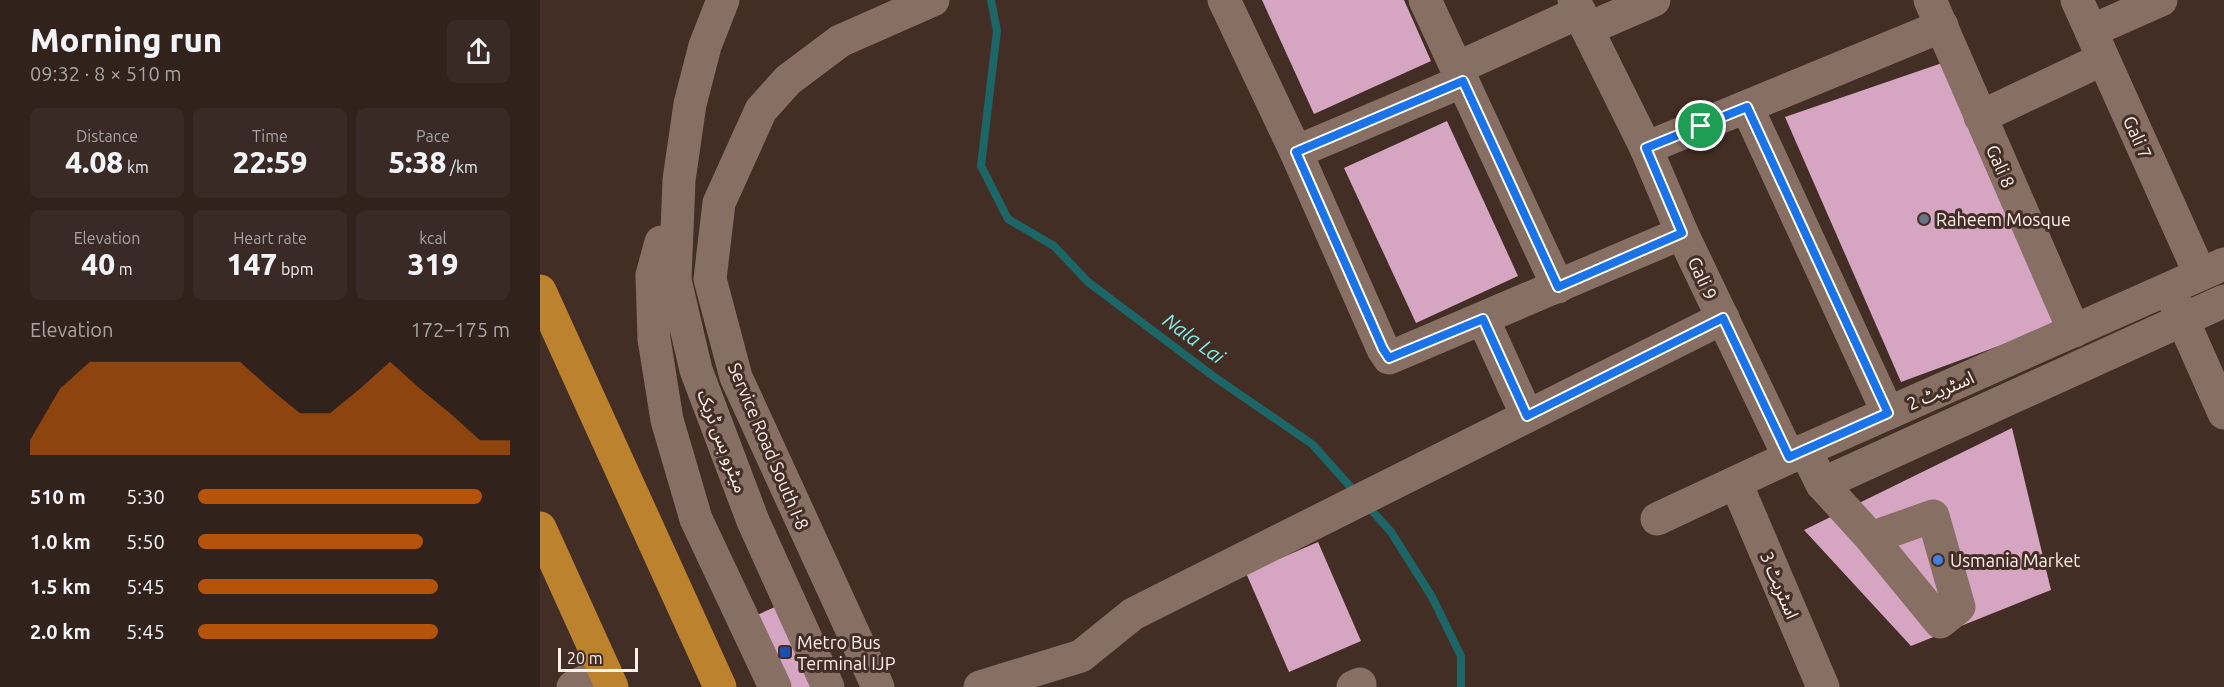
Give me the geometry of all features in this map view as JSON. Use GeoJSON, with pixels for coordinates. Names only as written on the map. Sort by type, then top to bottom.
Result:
{"type":"FeatureCollection","features":[{"type":"Feature","properties":{"kind":"highway"},"geometry":{"type":"LineString","coordinates":[[540,291],[720,687]]}},
{"type":"Feature","properties":{"kind":"highway"},"geometry":{"type":"LineString","coordinates":[[540,528],[608,680]]}},
{"type":"Feature","properties":{"kind":"street","name":"میٹرو بس ٹریک"},"geometry":{"type":"LineString","coordinates":[[723,0],[705,46],[690,104],[679,180],[675,280],[696,370],[753,521],[828,687]]}},
{"type":"Feature","properties":{"kind":"street"},"geometry":{"type":"LineString","coordinates":[[1224,0],[1389,358],[1682,233]]}},
{"type":"Feature","properties":{"kind":"street"},"geometry":{"type":"LineString","coordinates":[[1425,0],[1558,287]]}},
{"type":"Feature","properties":{"kind":"street"},"geometry":{"type":"LineString","coordinates":[[1296,152],[1580,14],[1654,0]]}},
{"type":"Feature","properties":{"kind":"street","name":"Gali 7"},"geometry":{"type":"LineString","coordinates":[[2077,0],[2097,45],[2212,269]]}},
{"type":"Feature","properties":{"kind":"street"},"geometry":{"type":"LineString","coordinates":[[1980,117],[2097,45],[2161,0]]}},
{"type":"Feature","properties":{"kind":"street","name":"Service Road South I-8"},"geometry":{"type":"LineString","coordinates":[[878,687],[741,388],[710,279],[719,203],[761,110],[788,80],[840,42],[928,2]]}},
{"type":"Feature","properties":{"kind":"street"},"geometry":{"type":"LineString","coordinates":[[1646,148],[1747,107],[1936,13]]}},
{"type":"Feature","properties":{"kind":"street","name":"Gali 8"},"geometry":{"type":"LineString","coordinates":[[1936,13],[2074,331]]}},
{"type":"Feature","properties":{"kind":"street","name":"Gali 9"},"geometry":{"type":"LineString","coordinates":[[1580,14],[1646,148],[1682,233],[1723,318],[1797,454],[1871,538]]}},
{"type":"Feature","properties":{"kind":"street"},"geometry":{"type":"LineString","coordinates":[[1747,107],[1888,413]]}},
{"type":"Feature","properties":{"kind":"street","name":"میٹرو بس ٹریک"},"geometry":{"type":"LineString","coordinates":[[679,180],[652,275],[654,339],[667,420],[696,519],[776,687]]}},
{"type":"Feature","properties":{"kind":"street","name":"اسٹریٹ 2"},"geometry":{"type":"LineString","coordinates":[[1657,519],[2212,269]]}},
{"type":"Feature","properties":{"kind":"street"},"geometry":{"type":"LineString","coordinates":[[2169,289],[2224,413]]}},
{"type":"Feature","properties":{"kind":"street"},"geometry":{"type":"LineString","coordinates":[[1822,484],[2224,301]]}},
{"type":"Feature","properties":{"kind":"street"},"geometry":{"type":"LineString","coordinates":[[980,687],[1081,656],[1133,614],[1723,318]]}},
{"type":"Feature","properties":{"kind":"street"},"geometry":{"type":"LineString","coordinates":[[1483,319],[1527,416]]}},
{"type":"Feature","properties":{"kind":"street","name":"اسٹریٹ 3"},"geometry":{"type":"LineString","coordinates":[[1736,483],[1824,687]]}},
{"type":"Feature","properties":{"kind":"street"},"geometry":{"type":"LineString","coordinates":[[573,687],[608,680]]}},
{"type":"Feature","properties":{"kind":"building"},"geometry":{"type":"Polygon","coordinates":[[[1262,0],[1404,0],[1431,61],[1314,114],[1262,0]]]}},
{"type":"Feature","properties":{"kind":"building","name":"Raheem Mosque"},"geometry":{"type":"Polygon","coordinates":[[[1945,62],[2064,322],[1901,382],[1785,117],[1945,62]]]}},
{"type":"Feature","properties":{"kind":"building"},"geometry":{"type":"Polygon","coordinates":[[[1447,121],[1518,276],[1416,323],[1344,168],[1447,121]]]}},
{"type":"Feature","properties":{"kind":"building","name":"Usmania Market"},"geometry":{"type":"Polygon","coordinates":[[[2012,428],[2051,590],[1911,646],[1804,530],[2012,428]]]}},
{"type":"Feature","properties":{"kind":"building"},"geometry":{"type":"Polygon","coordinates":[[[1318,542],[1361,641],[1289,672],[1246,573],[1318,542]]]}},
{"type":"Feature","properties":{"kind":"building","name":"Metro Bus Terminal IJP"},"geometry":{"type":"Polygon","coordinates":[[[777,606],[814,687],[788,687],[755,616],[777,606]]]}},
{"type":"Feature","properties":{"kind":"waterway","name":"Nala Lai"},"geometry":{"type":"LineString","coordinates":[[991,0],[997,31],[981,166],[1008,219],[1054,246],[1088,282],[1213,376],[1312,444],[1356,493]]}},
{"type":"Feature","properties":{"kind":"waterway","name":"Nala Lai"},"geometry":{"type":"LineString","coordinates":[[1367,505],[1391,532],[1432,597],[1461,656],[1461,687]]}},
{"type":"Feature","properties":{"kind":"place","name":"Raheem Mosque"},"geometry":{"type":"Point","coordinates":[1924,219]}},
{"type":"Feature","properties":{"kind":"place","name":"Usmania Market"},"geometry":{"type":"Point","coordinates":[1938,560]}},
{"type":"Feature","properties":{"kind":"place","name":"Metro Bus Terminal IJP"},"geometry":{"type":"Point","coordinates":[785,652]}},
{"type":"Feature","properties":{"kind":"route"},"geometry":{"type":"LineString","coordinates":[[1463,81],[1558,287],[1682,233],[1646,148],[1701,126],[1747,107],[1888,413],[1789,457],[1723,318],[1527,416],[1483,319],[1389,358],[1296,152],[1463,81]]}}]}
